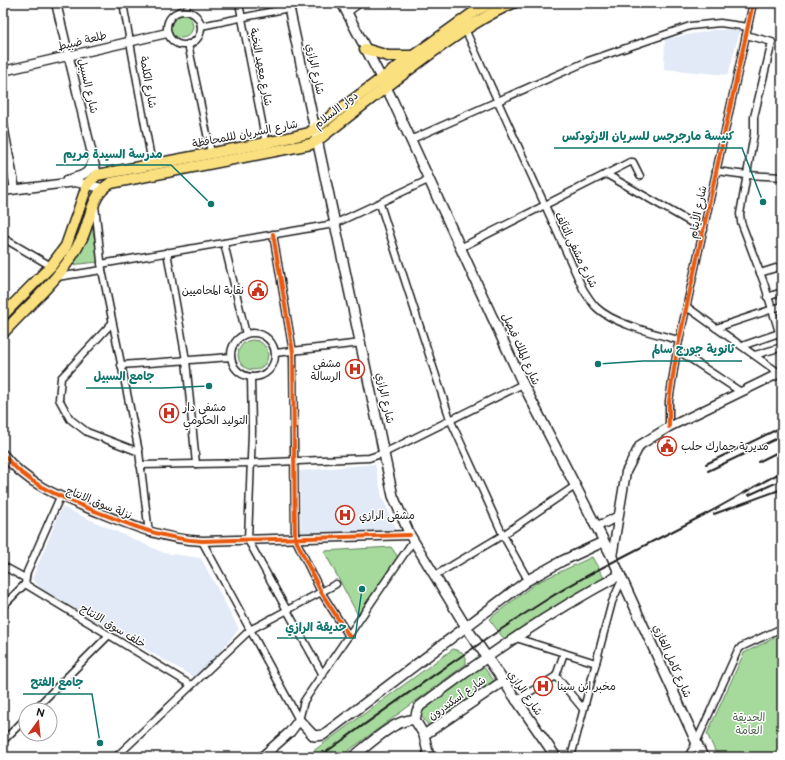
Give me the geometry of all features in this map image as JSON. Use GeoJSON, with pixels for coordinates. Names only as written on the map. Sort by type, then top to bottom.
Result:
{"type":"FeatureCollection","features":[{"type":"Feature","properties":{"kind":"main road"},"geometry":{"type":"LineString","coordinates":[[342,3],[383,83]]}},
{"type":"Feature","properties":{"kind":"main road","name":"شارع السريان لللمحافظة"},"geometry":{"type":"LineString","coordinates":[[97,175],[266,143],[309,133],[383,83],[413,56],[477,10],[491,3]]}},
{"type":"Feature","properties":{"kind":"main road","name":"دوار االسلام"},"geometry":{"type":"LineString","coordinates":[[102,188],[111,183],[311,144],[318,140],[383,83],[465,29],[499,9],[513,3]]}},
{"type":"Feature","properties":{"kind":"main road","name":"شارع الرازي"},"geometry":{"type":"LineString","coordinates":[[289,6],[318,140],[334,224],[393,496],[411,538],[434,576],[502,682],[556,757]]}},
{"type":"Feature","properties":{"kind":"main road"},"geometry":{"type":"LineString","coordinates":[[365,49],[388,56],[413,56]]}},
{"type":"Feature","properties":{"kind":"main road","name":"شارع الملك فيصل"},"geometry":{"type":"LineString","coordinates":[[383,83],[392,99],[428,180],[462,247],[523,384],[621,577]]}},
{"type":"Feature","properties":{"kind":"main road"},"geometry":{"type":"LineString","coordinates":[[3,316],[51,266],[66,246],[88,183],[97,175]]}},
{"type":"Feature","properties":{"kind":"main road"},"geometry":{"type":"LineString","coordinates":[[3,333],[65,268],[82,238],[95,200],[102,188]]}},
{"type":"Feature","properties":{"kind":"main road"},"geometry":{"type":"LineString","coordinates":[[262,757],[290,732],[299,720],[314,736],[323,735],[528,580],[557,563],[603,542]]}},
{"type":"Feature","properties":{"kind":"main road"},"geometry":{"type":"LineString","coordinates":[[424,735],[415,720],[420,706],[486,656],[600,585],[621,577]]}},
{"type":"Feature","properties":{"kind":"main road","name":"شارع كامل الغازي"},"geometry":{"type":"LineString","coordinates":[[621,577],[703,757]]}},
{"type":"Feature","properties":{"kind":"main road","name":"شارع أسكندرون"},"geometry":{"type":"LineString","coordinates":[[429,757],[424,735],[502,682]]}},
{"type":"Feature","properties":{"kind":"main road"},"geometry":{"type":"LineString","coordinates":[[353,757],[397,723],[406,720],[415,720]]}},
{"type":"Feature","properties":{"kind":"street","name":"شارع السبيل"},"geometry":{"type":"LineString","coordinates":[[56,3],[97,175]]}},
{"type":"Feature","properties":{"kind":"street","name":"شارع الكلمة"},"geometry":{"type":"LineString","coordinates":[[123,3],[131,40],[152,164]]}},
{"type":"Feature","properties":{"kind":"street"},"geometry":{"type":"LineString","coordinates":[[180,3],[181,10]]}},
{"type":"Feature","properties":{"kind":"street","name":"شارع معهد النخبة"},"geometry":{"type":"LineString","coordinates":[[239,3],[266,143]]}},
{"type":"Feature","properties":{"kind":"street"},"geometry":{"type":"LineString","coordinates":[[347,13],[360,3]]}},
{"type":"Feature","properties":{"kind":"street","name":"شارع الأيتام"},"geometry":{"type":"LineString","coordinates":[[669,427],[669,401],[677,350],[753,3]]}},
{"type":"Feature","properties":{"kind":"street","name":"شارع معهد النخبة"},"geometry":{"type":"LineString","coordinates":[[201,26],[242,18],[289,6]]}},
{"type":"Feature","properties":{"kind":"street"},"geometry":{"type":"LineString","coordinates":[[181,10],[192,12],[197,16],[201,26],[196,40],[188,44],[183,45],[174,42],[167,33],[168,19],[176,12],[181,10]]}},
{"type":"Feature","properties":{"kind":"street"},"geometry":{"type":"LineString","coordinates":[[410,140],[588,61],[690,26],[720,23],[748,27]]}},
{"type":"Feature","properties":{"kind":"street","name":"شارع مشفى التآلف"},"geometry":{"type":"LineString","coordinates":[[465,29],[582,289],[596,307],[635,327],[679,340]]}},
{"type":"Feature","properties":{"kind":"street","name":"طلعة ضبيط"},"geometry":{"type":"LineString","coordinates":[[3,71],[131,40],[167,33]]}},
{"type":"Feature","properties":{"kind":"street"},"geometry":{"type":"LineString","coordinates":[[746,35],[772,42],[754,117],[754,134],[740,214],[741,222],[775,321],[781,333],[782,342]]}},
{"type":"Feature","properties":{"kind":"street"},"geometry":{"type":"LineString","coordinates":[[188,44],[211,153]]}},
{"type":"Feature","properties":{"kind":"street"},"geometry":{"type":"LineString","coordinates":[[3,125],[16,189]]}},
{"type":"Feature","properties":{"kind":"street"},"geometry":{"type":"LineString","coordinates":[[59,183],[85,174],[89,171],[93,159]]}},
{"type":"Feature","properties":{"kind":"street"},"geometry":{"type":"LineString","coordinates":[[544,205],[633,162],[640,176]]}},
{"type":"Feature","properties":{"kind":"street"},"geometry":{"type":"LineString","coordinates":[[716,171],[782,177]]}},
{"type":"Feature","properties":{"kind":"street","name":"شارع الأيتام"},"geometry":{"type":"LineString","coordinates":[[606,174],[704,230]]}},
{"type":"Feature","properties":{"kind":"street"},"geometry":{"type":"LineString","coordinates":[[57,277],[167,252],[334,224],[380,204],[428,180]]}},
{"type":"Feature","properties":{"kind":"street"},"geometry":{"type":"LineString","coordinates":[[3,191],[59,183],[88,183],[102,188]]}},
{"type":"Feature","properties":{"kind":"street"},"geometry":{"type":"LineString","coordinates":[[95,200],[101,267],[139,452],[149,533]]}},
{"type":"Feature","properties":{"kind":"street"},"geometry":{"type":"LineString","coordinates":[[380,204],[450,419],[503,535],[528,580]]}},
{"type":"Feature","properties":{"kind":"street","name":"شارع مشفى التآلف"},"geometry":{"type":"LineString","coordinates":[[462,247],[544,205]]}},
{"type":"Feature","properties":{"kind":"street"},"geometry":{"type":"LineString","coordinates":[[273,234],[293,352],[295,538],[322,592],[349,636]]}},
{"type":"Feature","properties":{"kind":"street"},"geometry":{"type":"LineString","coordinates":[[3,238],[51,266]]}},
{"type":"Feature","properties":{"kind":"street"},"geometry":{"type":"LineString","coordinates":[[224,243],[246,334]]}},
{"type":"Feature","properties":{"kind":"street"},"geometry":{"type":"LineString","coordinates":[[167,252],[186,360],[196,464]]}},
{"type":"Feature","properties":{"kind":"street"},"geometry":{"type":"LineString","coordinates":[[760,274],[782,266]]}},
{"type":"Feature","properties":{"kind":"street"},"geometry":{"type":"LineString","coordinates":[[767,297],[782,292]]}},
{"type":"Feature","properties":{"kind":"street"},"geometry":{"type":"LineString","coordinates":[[716,328],[782,306]]}},
{"type":"Feature","properties":{"kind":"street"},"geometry":{"type":"LineString","coordinates":[[687,307],[781,372]]}},
{"type":"Feature","properties":{"kind":"street"},"geometry":{"type":"LineString","coordinates":[[775,321],[782,319]]}},
{"type":"Feature","properties":{"kind":"street"},"geometry":{"type":"LineString","coordinates":[[112,323],[61,378],[59,399],[70,419],[86,432],[139,452]]}},
{"type":"Feature","properties":{"kind":"street"},"geometry":{"type":"LineString","coordinates":[[256,333],[269,340],[275,353],[271,368],[259,376],[251,377],[238,371],[233,365],[231,357],[235,342],[246,334],[256,333]]}},
{"type":"Feature","properties":{"kind":"street"},"geometry":{"type":"LineString","coordinates":[[742,346],[781,333]]}},
{"type":"Feature","properties":{"kind":"street"},"geometry":{"type":"LineString","coordinates":[[275,353],[361,344]]}},
{"type":"Feature","properties":{"kind":"street"},"geometry":{"type":"LineString","coordinates":[[755,355],[782,347]]}},
{"type":"Feature","properties":{"kind":"street"},"geometry":{"type":"LineString","coordinates":[[677,350],[741,392]]}},
{"type":"Feature","properties":{"kind":"street"},"geometry":{"type":"LineString","coordinates":[[121,365],[231,357]]}},
{"type":"Feature","properties":{"kind":"street"},"geometry":{"type":"LineString","coordinates":[[612,557],[626,472],[640,445],[669,427],[781,372]]}},
{"type":"Feature","properties":{"kind":"street"},"geometry":{"type":"LineString","coordinates":[[251,377],[248,540],[323,675]]}},
{"type":"Feature","properties":{"kind":"street"},"geometry":{"type":"LineString","coordinates":[[140,465],[250,463],[369,458],[523,384]]}},
{"type":"Feature","properties":{"kind":"street","name":"نزلة سوق الانتاج"},"geometry":{"type":"LineString","coordinates":[[3,454],[26,478],[41,488],[149,533],[180,540],[411,538]]}},
{"type":"Feature","properties":{"kind":"street"},"geometry":{"type":"LineString","coordinates":[[434,576],[503,535],[575,486]]}},
{"type":"Feature","properties":{"kind":"street"},"geometry":{"type":"LineString","coordinates":[[3,606],[25,581],[60,497]]}},
{"type":"Feature","properties":{"kind":"street"},"geometry":{"type":"LineString","coordinates":[[595,526],[605,523],[618,516]]}},
{"type":"Feature","properties":{"kind":"street"},"geometry":{"type":"LineString","coordinates":[[299,720],[304,702],[349,636],[411,538]]}},
{"type":"Feature","properties":{"kind":"street"},"geometry":{"type":"LineString","coordinates":[[202,541],[299,720]]}},
{"type":"Feature","properties":{"kind":"street","name":"خلف سوق الانتاج"},"geometry":{"type":"LineString","coordinates":[[3,566],[108,636],[191,685]]}},
{"type":"Feature","properties":{"kind":"street"},"geometry":{"type":"LineString","coordinates":[[571,757],[612,602],[621,577]]}},
{"type":"Feature","properties":{"kind":"street"},"geometry":{"type":"LineString","coordinates":[[116,757],[250,630],[336,584]]}},
{"type":"Feature","properties":{"kind":"street"},"geometry":{"type":"LineString","coordinates":[[688,757],[696,743],[737,652],[741,647],[782,628]]}},
{"type":"Feature","properties":{"kind":"street"},"geometry":{"type":"LineString","coordinates":[[42,702],[108,636]]}},
{"type":"Feature","properties":{"kind":"street"},"geometry":{"type":"LineString","coordinates":[[516,638],[596,663]]}},
{"type":"Feature","properties":{"kind":"street"},"geometry":{"type":"LineString","coordinates":[[515,701],[556,676],[564,653]]}},
{"type":"Feature","properties":{"kind":"street"},"geometry":{"type":"LineString","coordinates":[[556,676],[583,709]]}},
{"type":"Feature","properties":{"kind":"street"},"geometry":{"type":"LineString","coordinates":[[3,741],[18,726]]}},
{"type":"Feature","properties":{"kind":"shaded area"},"geometry":{"type":"Polygon","coordinates":[[[714,30],[740,30],[728,75],[664,69],[665,39],[714,30]]]}},
{"type":"Feature","properties":{"kind":"shaded area","name":"مشفى الرازي"},"geometry":{"type":"Polygon","coordinates":[[[375,464],[382,497],[398,533],[301,535],[299,471],[375,464]]]}},
{"type":"Feature","properties":{"kind":"shaded area"},"geometry":{"type":"Polygon","coordinates":[[[62,507],[164,553],[201,558],[239,629],[197,679],[43,590],[32,579],[62,507]]]}},
{"type":"Feature","properties":{"kind":"green space"},"geometry":{"type":"Polygon","coordinates":[[[301,3],[328,3],[330,6],[304,10],[301,3]]]}},
{"type":"Feature","properties":{"kind":"green space"},"geometry":{"type":"Polygon","coordinates":[[[181,14],[189,18],[193,26],[189,34],[181,38],[173,34],[169,26],[173,18],[181,14]]]}},
{"type":"Feature","properties":{"kind":"green space"},"geometry":{"type":"Polygon","coordinates":[[[91,221],[99,262],[69,265],[91,221]]]}},
{"type":"Feature","properties":{"kind":"green space"},"geometry":{"type":"Polygon","coordinates":[[[253,340],[259,341],[267,349],[267,361],[259,369],[253,370],[247,369],[239,361],[238,355],[239,349],[247,341],[253,340]]]}},
{"type":"Feature","properties":{"kind":"green space"},"geometry":{"type":"Polygon","coordinates":[[[391,547],[398,557],[361,621],[324,551],[391,547]]]}},
{"type":"Feature","properties":{"kind":"green space"},"geometry":{"type":"Polygon","coordinates":[[[592,557],[604,578],[504,639],[489,619],[536,583],[592,557]]]}},
{"type":"Feature","properties":{"kind":"green space","name":"الحديقة العامة"},"geometry":{"type":"Polygon","coordinates":[[[782,634],[782,757],[718,757],[707,734],[744,653],[782,634]]]}},
{"type":"Feature","properties":{"kind":"green space"},"geometry":{"type":"Polygon","coordinates":[[[453,649],[462,652],[466,657],[466,664],[340,757],[305,757],[453,649]]]}},
{"type":"Feature","properties":{"kind":"green space"},"geometry":{"type":"Polygon","coordinates":[[[483,666],[494,681],[431,729],[419,713],[483,666]]]}},
{"type":"Feature","properties":{"kind":"railway"},"geometry":{"type":"LineString","coordinates":[[706,464],[782,427]]}},
{"type":"Feature","properties":{"kind":"railway"},"geometry":{"type":"LineString","coordinates":[[708,471],[782,436]]}},
{"type":"Feature","properties":{"kind":"railway"},"geometry":{"type":"LineString","coordinates":[[758,462],[782,450]]}},
{"type":"Feature","properties":{"kind":"railway"},"geometry":{"type":"LineString","coordinates":[[319,757],[458,659],[562,590],[601,568],[710,512],[782,472]]}},
{"type":"Feature","properties":{"kind":"railway"},"geometry":{"type":"LineString","coordinates":[[749,495],[782,480]]}},
{"type":"Feature","properties":{"kind":"railway"},"geometry":{"type":"LineString","coordinates":[[714,514],[782,489]]}},
{"type":"Feature","properties":{"kind":"cycle path"},"geometry":{"type":"LineString","coordinates":[[669,427],[669,401],[677,350],[753,3]]}},
{"type":"Feature","properties":{"kind":"cycle path"},"geometry":{"type":"LineString","coordinates":[[273,234],[293,352],[295,538],[321,592],[349,636]]}},
{"type":"Feature","properties":{"kind":"cycle path"},"geometry":{"type":"LineString","coordinates":[[3,454],[24,475],[47,490],[100,513],[138,527],[175,538],[202,541],[410,535]]}},
{"type":"Feature","properties":{"kind":"place","name":"كنيسة مارجرجس للسريان الارثودكس"},"geometry":{"type":"Point","coordinates":[763,202]}},
{"type":"Feature","properties":{"kind":"place","name":"مدرسة السيدة مريم"},"geometry":{"type":"Point","coordinates":[211,204]}},
{"type":"Feature","properties":{"kind":"place","name":"نقابة المحاميين"},"geometry":{"type":"Point","coordinates":[258,290]}},
{"type":"Feature","properties":{"kind":"place","name":"ثانوية جورج سالم"},"geometry":{"type":"Point","coordinates":[598,364]}},
{"type":"Feature","properties":{"kind":"place","name":"مشفى الرسالة"},"geometry":{"type":"Point","coordinates":[355,369]}},
{"type":"Feature","properties":{"kind":"place","name":"جامع السبيل"},"geometry":{"type":"Point","coordinates":[209,386]}},
{"type":"Feature","properties":{"kind":"place","name":"مشفى دار التوليد الحكومي"},"geometry":{"type":"Point","coordinates":[169,413]}},
{"type":"Feature","properties":{"kind":"place","name":"مديرية جمارك حلب"},"geometry":{"type":"Point","coordinates":[667,446]}},
{"type":"Feature","properties":{"kind":"place","name":"مشفى الرازي"},"geometry":{"type":"Point","coordinates":[345,515]}},
{"type":"Feature","properties":{"kind":"place","name":"حديقة الرازي"},"geometry":{"type":"Point","coordinates":[362,589]}},
{"type":"Feature","properties":{"kind":"place","name":"مخبر ابن سينا"},"geometry":{"type":"Point","coordinates":[543,686]}},
{"type":"Feature","properties":{"kind":"place","name":"جامع الفتح"},"geometry":{"type":"Point","coordinates":[100,743]}}]}
